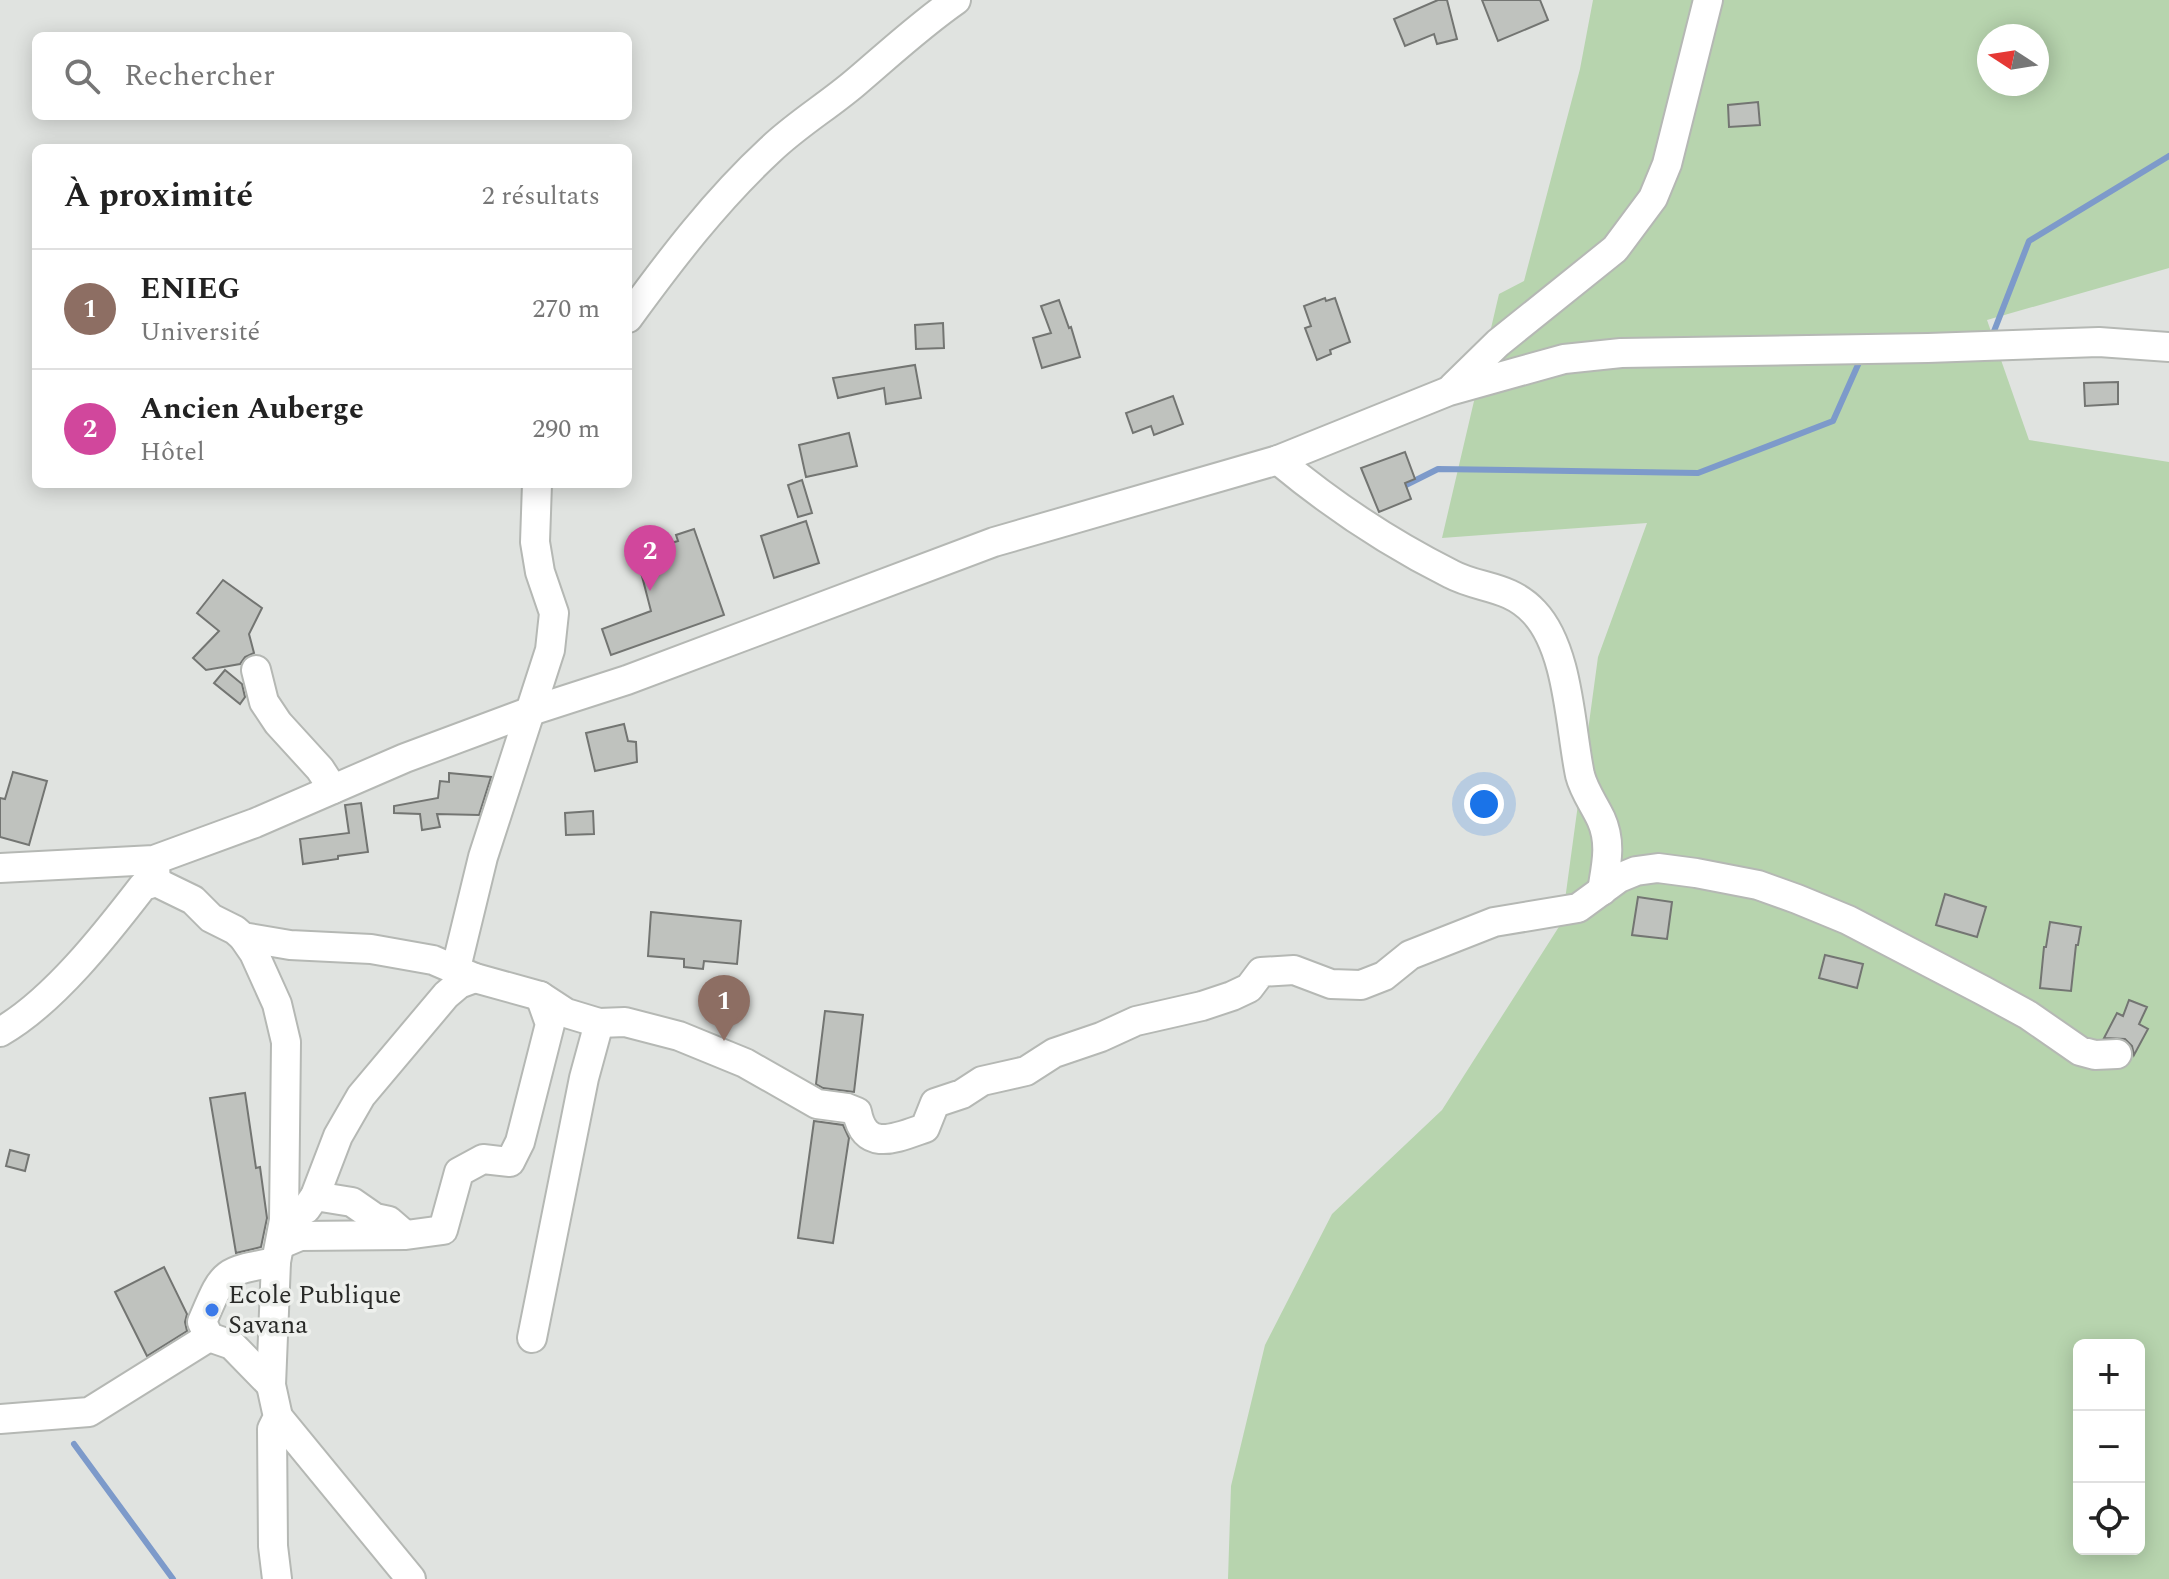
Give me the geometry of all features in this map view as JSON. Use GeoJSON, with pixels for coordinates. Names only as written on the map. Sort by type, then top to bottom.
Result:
{"type":"FeatureCollection","features":[{"type":"Feature","properties":{"kind":"street"},"geometry":{"type":"LineString","coordinates":[[632,313],[700,225],[769,150],[858,80],[923,23],[956,0]]}},
{"type":"Feature","properties":{"kind":"street"},"geometry":{"type":"LineString","coordinates":[[1449,391],[1498,343],[1615,249],[1653,198],[1667,164],[1708,0]]}},
{"type":"Feature","properties":{"kind":"street"},"geometry":{"type":"LineString","coordinates":[[0,1032],[29,1010],[84,957],[155,871],[255,823],[531,711],[709,650],[994,542],[1278,460],[1449,391],[1564,359],[1621,353],[2099,342],[2169,347]]}},
{"type":"Feature","properties":{"kind":"street"},"geometry":{"type":"LineString","coordinates":[[1278,460],[1354,519],[1383,537],[1461,579],[1508,593],[1535,612],[1556,652],[1580,774],[1607,834],[1602,891]]}},
{"type":"Feature","properties":{"kind":"street"},"geometry":{"type":"LineString","coordinates":[[280,1242],[315,1196],[338,1136],[361,1096],[466,973],[479,868],[550,650],[554,613],[540,572],[535,542],[537,488]]}},
{"type":"Feature","properties":{"kind":"street"},"geometry":{"type":"LineString","coordinates":[[256,670],[264,702],[333,789]]}},
{"type":"Feature","properties":{"kind":"street"},"geometry":{"type":"LineString","coordinates":[[0,868],[155,871],[211,918],[235,930],[254,953],[277,1004],[286,1042],[280,1242],[271,1385],[278,1417],[411,1579]]}},
{"type":"Feature","properties":{"kind":"street"},"geometry":{"type":"LineString","coordinates":[[243,937],[290,945],[399,953],[540,996],[566,1013],[599,1023],[625,1022],[679,1036],[745,1063],[817,1104],[857,1112],[860,1129],[870,1137],[879,1139],[925,1128],[935,1103],[962,1094],[982,1081],[1026,1071],[1054,1053],[1136,1021],[1232,996],[1249,988],[1261,972],[1294,970],[1331,984],[1361,985],[1384,976],[1410,955],[1494,922],[1578,908],[1619,878],[1636,871],[1658,868],[1758,885],[1848,920],[2028,1015],[2080,1051],[2095,1055],[2117,1054]]}},
{"type":"Feature","properties":{"kind":"street"},"geometry":{"type":"LineString","coordinates":[[271,1385],[232,1345],[209,1337],[202,1322],[219,1284],[233,1269],[280,1242],[300,1236],[406,1235],[443,1230],[459,1172],[483,1159],[510,1162],[520,1142],[550,1024],[540,996]]}},
{"type":"Feature","properties":{"kind":"street"},"geometry":{"type":"LineString","coordinates":[[532,1338],[584,1078],[599,1023]]}},
{"type":"Feature","properties":{"kind":"street"},"geometry":{"type":"LineString","coordinates":[[315,1196],[352,1202],[375,1218],[389,1221],[406,1235]]}},
{"type":"Feature","properties":{"kind":"street"},"geometry":{"type":"LineString","coordinates":[[0,1419],[89,1412],[209,1337]]}},
{"type":"Feature","properties":{"kind":"street"},"geometry":{"type":"LineString","coordinates":[[277,1579],[273,1546],[272,1429],[278,1417]]}},
{"type":"Feature","properties":{"kind":"green space"},"geometry":{"type":"Polygon","coordinates":[[[1593,0],[2169,0],[2169,268],[1987,320],[2029,440],[2169,462],[2169,1579],[1228,1579],[1231,1486],[1265,1345],[1332,1214],[1442,1110],[1562,922],[1598,657],[1647,523],[1442,538],[1499,294],[1524,281],[1580,69],[1593,0]]]}},
{"type":"Feature","properties":{"kind":"building"},"geometry":{"type":"Polygon","coordinates":[[[1438,0],[1447,0],[1457,39],[1437,44],[1434,34],[1405,46],[1394,19],[1438,0]]]}},
{"type":"Feature","properties":{"kind":"building"},"geometry":{"type":"Polygon","coordinates":[[[1482,0],[1540,0],[1548,20],[1498,41],[1482,0]]]}},
{"type":"Feature","properties":{"kind":"building"},"geometry":{"type":"Polygon","coordinates":[[[1758,102],[1760,125],[1729,127],[1728,105],[1758,102]]]}},
{"type":"Feature","properties":{"kind":"building"},"geometry":{"type":"Polygon","coordinates":[[[1325,298],[1326,301],[1335,298],[1350,342],[1330,350],[1331,354],[1317,360],[1305,328],[1311,326],[1304,306],[1325,298]]]}},
{"type":"Feature","properties":{"kind":"building"},"geometry":{"type":"Polygon","coordinates":[[[1059,300],[1080,357],[1042,368],[1033,338],[1051,333],[1041,306],[1059,300]]]}},
{"type":"Feature","properties":{"kind":"building"},"geometry":{"type":"Polygon","coordinates":[[[943,323],[944,348],[916,349],[915,325],[943,323]]]}},
{"type":"Feature","properties":{"kind":"building"},"geometry":{"type":"Polygon","coordinates":[[[915,365],[921,398],[886,404],[884,388],[838,398],[833,378],[915,365]]]}},
{"type":"Feature","properties":{"kind":"building"},"geometry":{"type":"Polygon","coordinates":[[[2118,382],[2118,404],[2085,406],[2084,383],[2118,382]]]}},
{"type":"Feature","properties":{"kind":"building"},"geometry":{"type":"Polygon","coordinates":[[[1173,396],[1183,424],[1154,435],[1151,426],[1133,433],[1126,413],[1173,396]]]}},
{"type":"Feature","properties":{"kind":"building"},"geometry":{"type":"Polygon","coordinates":[[[849,433],[857,466],[806,477],[799,445],[849,433]]]}},
{"type":"Feature","properties":{"kind":"building"},"geometry":{"type":"Polygon","coordinates":[[[1405,452],[1415,479],[1405,483],[1411,499],[1379,512],[1361,468],[1405,452]]]}},
{"type":"Feature","properties":{"kind":"building"},"geometry":{"type":"Polygon","coordinates":[[[802,480],[812,513],[798,517],[788,485],[802,480]]]}},
{"type":"Feature","properties":{"kind":"building"},"geometry":{"type":"Polygon","coordinates":[[[806,521],[819,563],[774,578],[761,536],[806,521]]]}},
{"type":"Feature","properties":{"kind":"building"},"geometry":{"type":"Polygon","coordinates":[[[694,529],[724,615],[611,655],[602,629],[651,611],[636,553],[678,541],[676,535],[694,529]]]}},
{"type":"Feature","properties":{"kind":"building"},"geometry":{"type":"Polygon","coordinates":[[[223,580],[262,608],[249,634],[254,653],[245,657],[240,664],[206,670],[193,658],[219,631],[197,613],[223,580]]]}},
{"type":"Feature","properties":{"kind":"building"},"geometry":{"type":"Polygon","coordinates":[[[225,670],[242,684],[245,697],[240,704],[214,683],[225,670]]]}},
{"type":"Feature","properties":{"kind":"building"},"geometry":{"type":"Polygon","coordinates":[[[624,724],[628,741],[636,742],[637,762],[595,771],[586,733],[624,724]]]}},
{"type":"Feature","properties":{"kind":"building"},"geometry":{"type":"Polygon","coordinates":[[[13,772],[47,781],[29,845],[0,837],[0,798],[5,799],[13,772]]]}},
{"type":"Feature","properties":{"kind":"building"},"geometry":{"type":"Polygon","coordinates":[[[449,773],[491,777],[479,815],[437,814],[440,827],[422,830],[420,814],[394,813],[394,806],[438,798],[440,781],[449,782],[449,773]]]}},
{"type":"Feature","properties":{"kind":"building"},"geometry":{"type":"Polygon","coordinates":[[[361,803],[368,852],[303,864],[300,839],[349,833],[345,805],[361,803]]]}},
{"type":"Feature","properties":{"kind":"building"},"geometry":{"type":"Polygon","coordinates":[[[593,811],[594,834],[566,835],[565,813],[593,811]]]}},
{"type":"Feature","properties":{"kind":"building"},"geometry":{"type":"Polygon","coordinates":[[[1945,894],[1986,907],[1977,937],[1936,925],[1945,894]]]}},
{"type":"Feature","properties":{"kind":"building"},"geometry":{"type":"Polygon","coordinates":[[[1638,897],[1672,902],[1667,939],[1632,935],[1638,897]]]}},
{"type":"Feature","properties":{"kind":"building"},"geometry":{"type":"Polygon","coordinates":[[[651,912],[741,921],[737,964],[704,961],[703,969],[684,967],[684,959],[648,956],[651,912]]]}},
{"type":"Feature","properties":{"kind":"building"},"geometry":{"type":"Polygon","coordinates":[[[2050,922],[2081,927],[2071,991],[2040,988],[2050,922]]]}},
{"type":"Feature","properties":{"kind":"building"},"geometry":{"type":"Polygon","coordinates":[[[1825,955],[1863,964],[1857,988],[1819,978],[1825,955]]]}},
{"type":"Feature","properties":{"kind":"building"},"geometry":{"type":"Polygon","coordinates":[[[2129,1000],[2147,1007],[2139,1024],[2148,1029],[2134,1055],[2132,1046],[2125,1039],[2104,1038],[2117,1013],[2123,1016],[2129,1000]]]}},
{"type":"Feature","properties":{"kind":"building"},"geometry":{"type":"Polygon","coordinates":[[[825,1011],[863,1015],[854,1092],[823,1088],[816,1084],[825,1011]]]}},
{"type":"Feature","properties":{"kind":"building"},"geometry":{"type":"Polygon","coordinates":[[[245,1093],[267,1218],[261,1247],[236,1253],[210,1098],[245,1093]]]}},
{"type":"Feature","properties":{"kind":"building"},"geometry":{"type":"Polygon","coordinates":[[[814,1121],[843,1125],[849,1138],[833,1243],[798,1238],[814,1121]]]}},
{"type":"Feature","properties":{"kind":"building"},"geometry":{"type":"Polygon","coordinates":[[[10,1150],[29,1155],[25,1171],[6,1166],[10,1150]]]}},
{"type":"Feature","properties":{"kind":"building"},"geometry":{"type":"Polygon","coordinates":[[[164,1267],[187,1314],[187,1331],[147,1356],[115,1292],[164,1267]]]}},
{"type":"Feature","properties":{"kind":"waterway"},"geometry":{"type":"LineString","coordinates":[[1991,339],[2029,241],[2169,156]]}},
{"type":"Feature","properties":{"kind":"waterway"},"geometry":{"type":"LineString","coordinates":[[1406,485],[1438,469],[1698,473],[1833,421],[1861,358]]}},
{"type":"Feature","properties":{"kind":"waterway"},"geometry":{"type":"LineString","coordinates":[[74,1444],[173,1579]]}},
{"type":"Feature","properties":{"kind":"place","name":"Ancien Auberge"},"geometry":{"type":"Point","coordinates":[650,591]}},
{"type":"Feature","properties":{"kind":"place","name":"ENIEG"},"geometry":{"type":"Point","coordinates":[724,1041]}},
{"type":"Feature","properties":{"kind":"place","name":"Ecole Publique Savana"},"geometry":{"type":"Point","coordinates":[212,1310]}}]}
